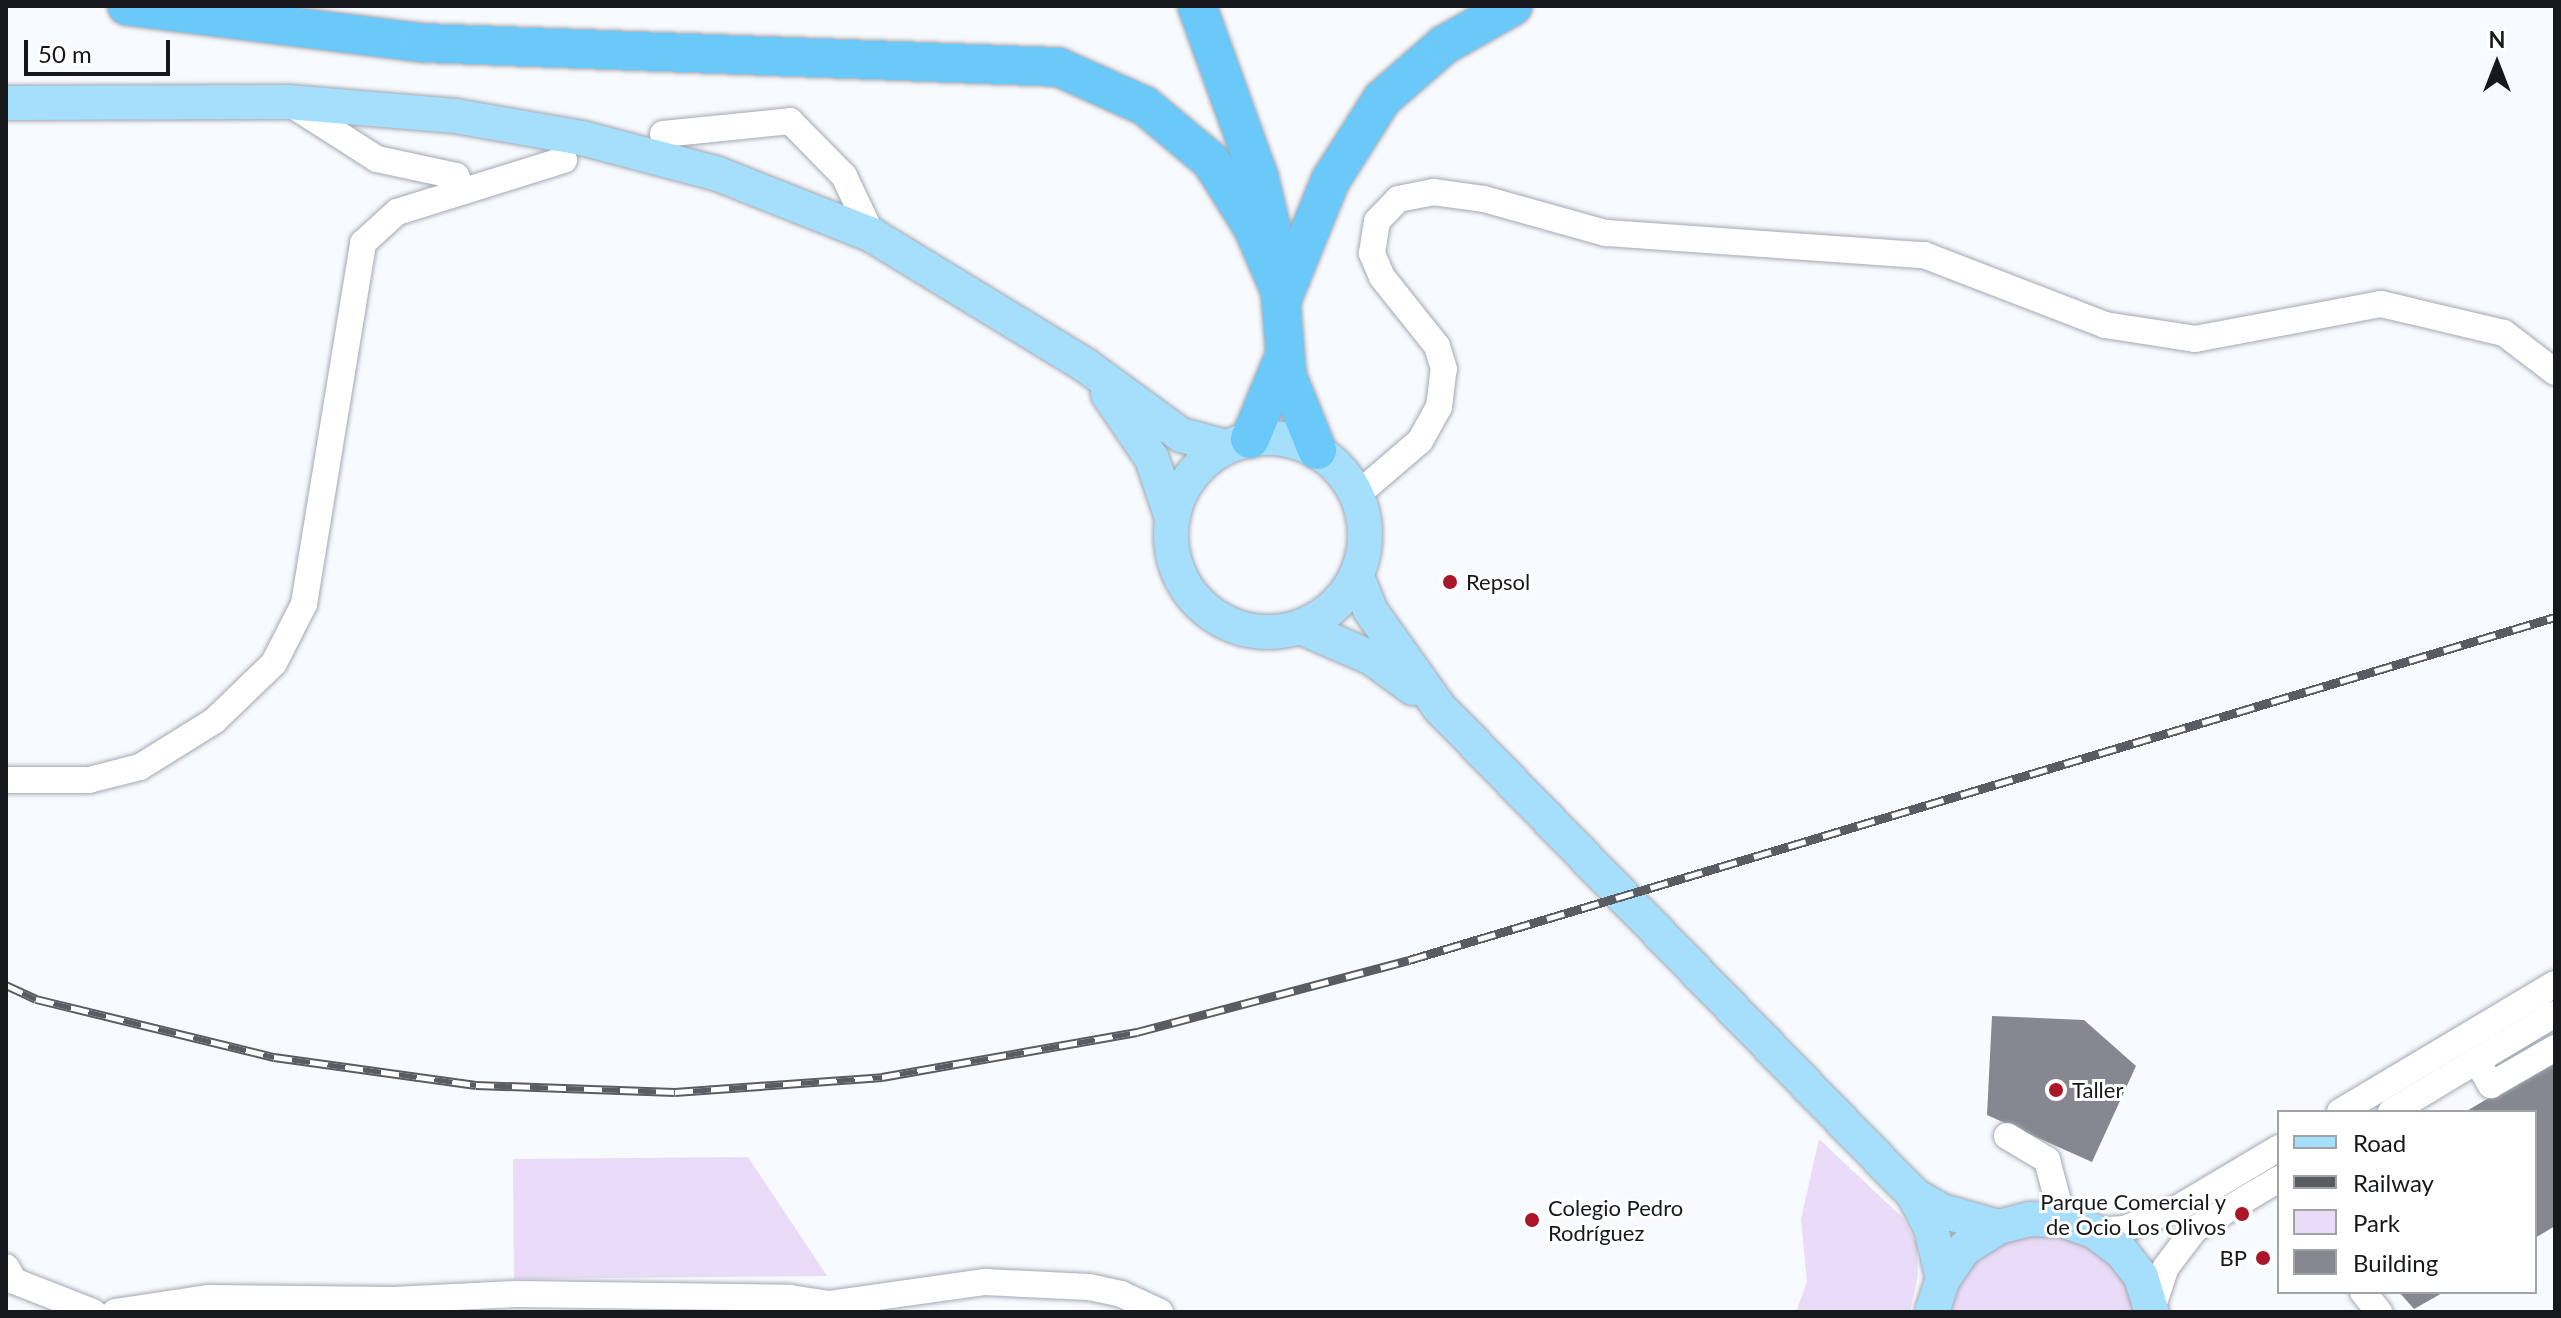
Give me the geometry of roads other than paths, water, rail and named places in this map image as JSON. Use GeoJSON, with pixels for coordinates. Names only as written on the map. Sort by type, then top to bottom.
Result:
{"type":"FeatureCollection","features":[{"type":"Feature","properties":{"kind":"highway"},"geometry":{"type":"LineString","coordinates":[[127,6],[424,43],[1058,67],[1145,106],[1211,161],[1253,228],[1283,298]]}},
{"type":"Feature","properties":{"kind":"highway"},"geometry":{"type":"LineString","coordinates":[[1197,6],[1259,177],[1283,298],[1284,357],[1295,404],[1317,450]]}},
{"type":"Feature","properties":{"kind":"highway"},"geometry":{"type":"LineString","coordinates":[[1283,298],[1330,181],[1382,99],[1444,45],[1513,6]]}},
{"type":"Feature","properties":{"kind":"highway"},"geometry":{"type":"LineString","coordinates":[[1238,443],[1284,357]]}},
{"type":"Feature","properties":{"kind":"main road"},"geometry":{"type":"LineString","coordinates":[[6,103],[288,102],[455,116],[582,138],[718,174],[872,235],[1085,365],[1181,435],[1238,443],[1296,441],[1317,450],[1341,470],[1357,495],[1365,522],[1357,577],[1370,610],[1439,707],[1914,1195],[1942,1211],[2046,1224],[2121,1251],[2141,1277],[2152,1310]]}},
{"type":"Feature","properties":{"kind":"main road"},"geometry":{"type":"LineString","coordinates":[[1085,365],[1152,459],[1172,518]]}},
{"type":"Feature","properties":{"kind":"main road"},"geometry":{"type":"LineString","coordinates":[[1238,443],[1201,464],[1182,488],[1172,518],[1171,546],[1178,574],[1194,598],[1216,617],[1257,631],[1300,627],[1323,616],[1357,577]]}},
{"type":"Feature","properties":{"kind":"main road"},"geometry":{"type":"LineString","coordinates":[[1300,627],[1372,658],[1439,707]]}},
{"type":"Feature","properties":{"kind":"main road"},"geometry":{"type":"LineString","coordinates":[[1914,1195],[1931,1228],[1943,1279]]}},
{"type":"Feature","properties":{"kind":"main road"},"geometry":{"type":"LineString","coordinates":[[1932,1312],[1943,1279],[1965,1248],[2046,1224]]}},
{"type":"Feature","properties":{"kind":"street"},"geometry":{"type":"LineString","coordinates":[[288,102],[377,159],[456,176],[463,192]]}},
{"type":"Feature","properties":{"kind":"street"},"geometry":{"type":"LineString","coordinates":[[663,134],[790,121],[844,176],[872,235]]}},
{"type":"Feature","properties":{"kind":"street"},"geometry":{"type":"LineString","coordinates":[[6,780],[89,780],[140,767],[214,721],[274,663],[304,604],[363,243],[397,212],[564,160]]}},
{"type":"Feature","properties":{"kind":"street"},"geometry":{"type":"LineString","coordinates":[[1357,495],[1420,441],[1439,407],[1444,369],[1437,346],[1382,277],[1372,253],[1377,221],[1398,199],[1433,192],[1484,199],[1606,233],[1924,255],[2105,325],[2195,339],[2381,304],[2504,333],[2555,372]]}},
{"type":"Feature","properties":{"kind":"street"},"geometry":{"type":"LineString","coordinates":[[2343,1110],[2555,984]]}},
{"type":"Feature","properties":{"kind":"street"},"geometry":{"type":"LineString","coordinates":[[2403,1109],[2555,1014]]}},
{"type":"Feature","properties":{"kind":"street"},"geometry":{"type":"LineString","coordinates":[[2477,1061],[2491,1085],[2555,1048]]}},
{"type":"Feature","properties":{"kind":"street"},"geometry":{"type":"LineString","coordinates":[[2007,1136],[2047,1160],[2050,1185],[2046,1224],[2124,1229],[2180,1207],[2277,1149]]}},
{"type":"Feature","properties":{"kind":"street"},"geometry":{"type":"LineString","coordinates":[[2152,1310],[2166,1267],[2195,1229],[2277,1180]]}},
{"type":"Feature","properties":{"kind":"street"},"geometry":{"type":"LineString","coordinates":[[115,1312],[180,1299],[297,1306],[522,1303],[689,1305],[790,1298],[830,1308],[934,1286],[1033,1282],[1121,1294],[1160,1312]]}},
{"type":"Feature","properties":{"kind":"street"},"geometry":{"type":"LineString","coordinates":[[9,1283],[93,1312]]}},
{"type":"Feature","properties":{"kind":"street"},"geometry":{"type":"LineString","coordinates":[[2365,1294],[2379,1312]]}},
{"type":"Feature","properties":{"kind":"railway"},"geometry":{"type":"LineString","coordinates":[[6,985],[36,999],[274,1057],[476,1085],[675,1092],[882,1077],[1137,1032],[1409,960],[2555,617]]}},
{"type":"Feature","properties":{"kind":"place","name":"Repsol"},"geometry":{"type":"Point","coordinates":[1450,582]}},
{"type":"Feature","properties":{"kind":"place","name":"Taller"},"geometry":{"type":"Point","coordinates":[2056,1090]}},
{"type":"Feature","properties":{"kind":"place","name":"Parque Comercial y de Ocio Los Olivos"},"geometry":{"type":"Point","coordinates":[2242,1214]}},
{"type":"Feature","properties":{"kind":"place","name":"Colegio Pedro Rodríguez"},"geometry":{"type":"Point","coordinates":[1532,1220]}},
{"type":"Feature","properties":{"kind":"place","name":"BP"},"geometry":{"type":"Point","coordinates":[2263,1258]}}]}
